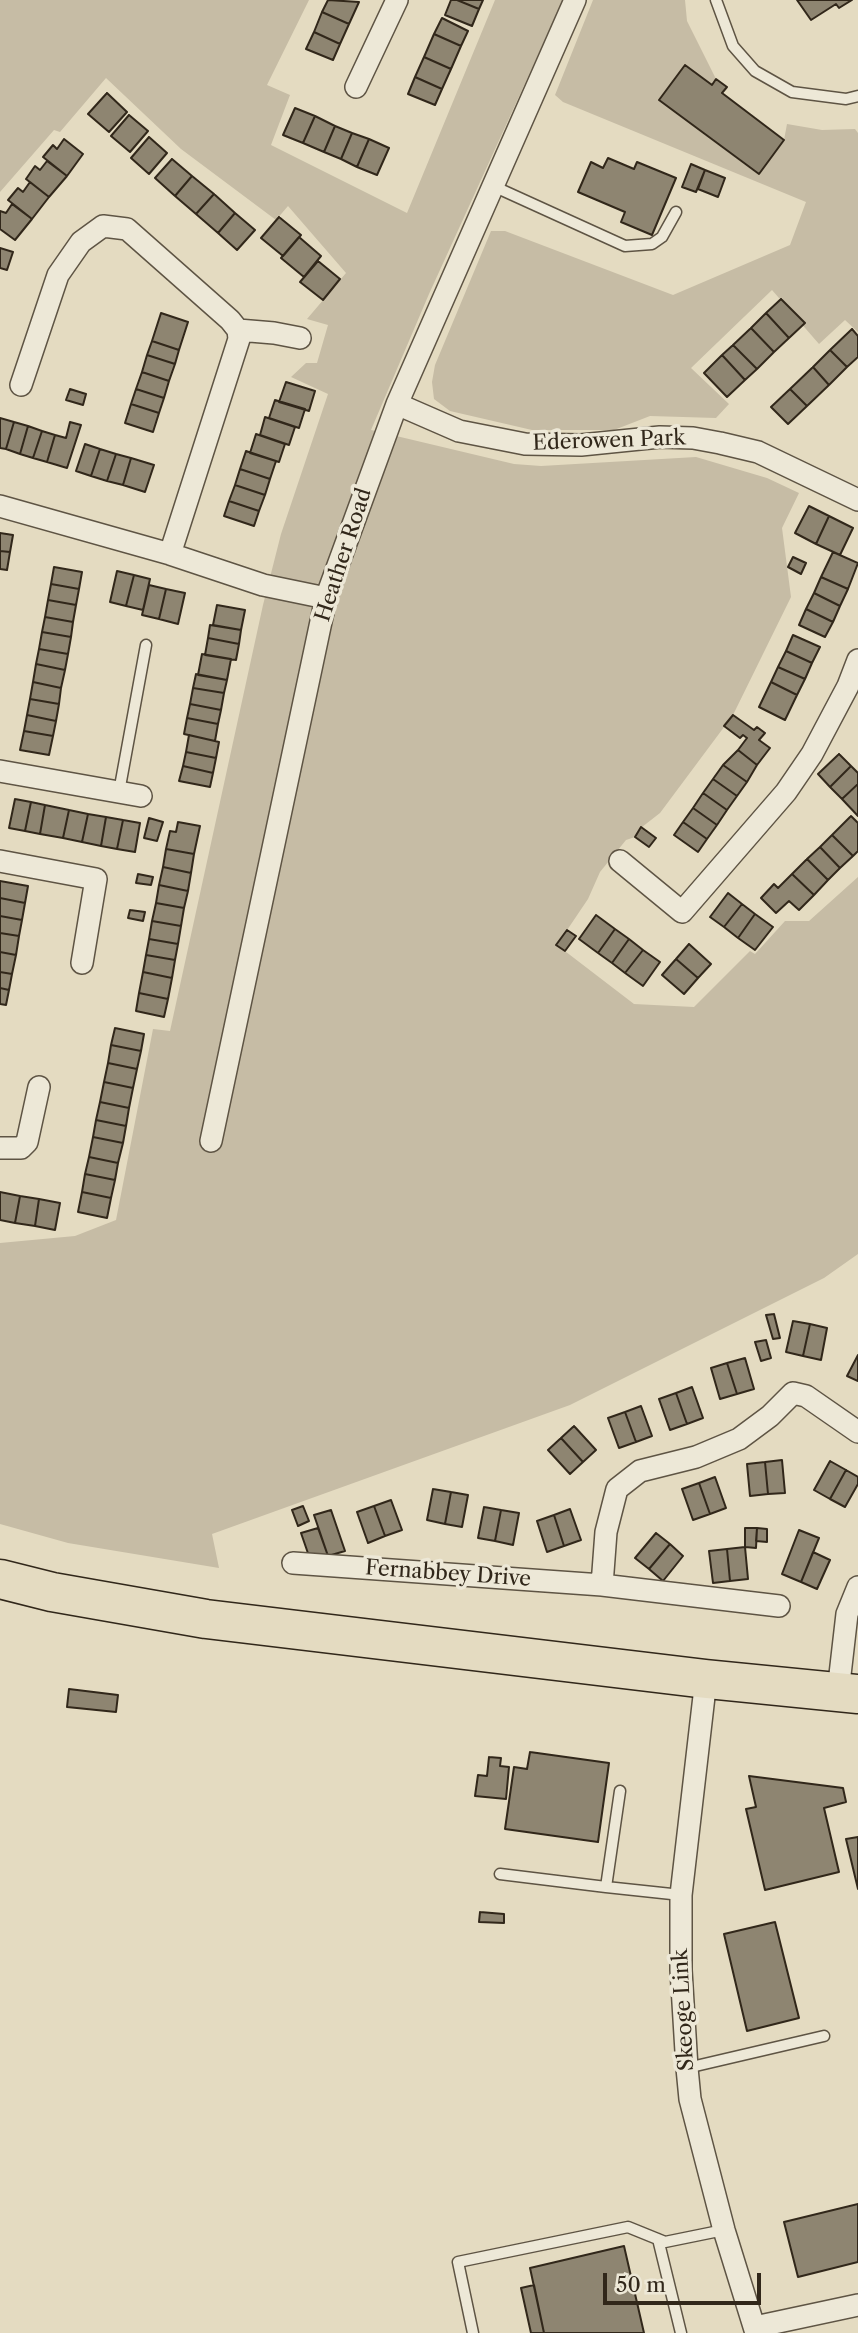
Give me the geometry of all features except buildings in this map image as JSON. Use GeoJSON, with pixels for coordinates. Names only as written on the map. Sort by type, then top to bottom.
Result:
{"type":"FeatureCollection","features":[{"type":"Feature","properties":{"kind":"highway"},"geometry":{"type":"LineString","coordinates":[[0,1579],[52,1592],[206,1619],[706,1679],[848,1693]]}},
{"type":"Feature","properties":{"kind":"street"},"geometry":{"type":"LineString","coordinates":[[356,86],[397,0]]}},
{"type":"Feature","properties":{"kind":"street","name":"Heather Road"},"geometry":{"type":"LineString","coordinates":[[211,1141],[326,598],[397,404],[575,0]]}},
{"type":"Feature","properties":{"kind":"street"},"geometry":{"type":"LineString","coordinates":[[21,385],[58,275],[81,242],[103,226],[127,229],[212,303],[238,330],[239,339],[170,554]]}},
{"type":"Feature","properties":{"kind":"street"},"geometry":{"type":"LineString","coordinates":[[238,330],[274,332],[300,338]]}},
{"type":"Feature","properties":{"kind":"street","name":"Ederowen Park"},"geometry":{"type":"LineString","coordinates":[[397,404],[459,431],[525,444],[581,445],[660,437],[693,438],[720,443],[758,452],[858,500]]}},
{"type":"Feature","properties":{"kind":"street"},"geometry":{"type":"LineString","coordinates":[[0,506],[170,554],[262,585],[326,598]]}},
{"type":"Feature","properties":{"kind":"street"},"geometry":{"type":"LineString","coordinates":[[620,861],[682,912],[786,792],[812,754],[848,686],[858,660]]}},
{"type":"Feature","properties":{"kind":"street"},"geometry":{"type":"LineString","coordinates":[[0,771],[141,796]]}},
{"type":"Feature","properties":{"kind":"street"},"geometry":{"type":"LineString","coordinates":[[0,861],[96,878],[82,963]]}},
{"type":"Feature","properties":{"kind":"street"},"geometry":{"type":"LineString","coordinates":[[0,1148],[21,1148],[27,1142],[39,1087]]}},
{"type":"Feature","properties":{"kind":"street"},"geometry":{"type":"LineString","coordinates":[[602,1585],[606,1532],[617,1489],[640,1471],[696,1457],[739,1439],[771,1416],[793,1393],[806,1396],[858,1433]]}},
{"type":"Feature","properties":{"kind":"street","name":"Fernabbey Drive"},"geometry":{"type":"LineString","coordinates":[[293,1563],[602,1585],[779,1606]]}},
{"type":"Feature","properties":{"kind":"street"},"geometry":{"type":"LineString","coordinates":[[848,1693],[847,1614],[858,1587]]}},
{"type":"Feature","properties":{"kind":"street","name":"Skeoge Link"},"geometry":{"type":"LineString","coordinates":[[706,1679],[681,1895],[681,1970],[687,2068],[690,2099],[724,2230],[756,2330]]}},
{"type":"Feature","properties":{"kind":"street"},"geometry":{"type":"LineString","coordinates":[[756,2330],[858,2305]]}},
{"type":"Feature","properties":{"kind":"lane"},"geometry":{"type":"LineString","coordinates":[[716,0],[733,46],[755,71],[792,92],[846,99],[858,96]]}},
{"type":"Feature","properties":{"kind":"lane"},"geometry":{"type":"LineString","coordinates":[[493,186],[625,246],[652,244],[662,237],[676,212]]}},
{"type":"Feature","properties":{"kind":"lane"},"geometry":{"type":"LineString","coordinates":[[119,792],[146,645]]}},
{"type":"Feature","properties":{"kind":"lane"},"geometry":{"type":"LineString","coordinates":[[606,1887],[620,1791]]}},
{"type":"Feature","properties":{"kind":"lane"},"geometry":{"type":"LineString","coordinates":[[500,1874],[681,1895]]}},
{"type":"Feature","properties":{"kind":"lane"},"geometry":{"type":"LineString","coordinates":[[687,2068],[824,2036]]}},
{"type":"Feature","properties":{"kind":"lane"},"geometry":{"type":"LineString","coordinates":[[473,2333],[458,2262],[628,2227],[665,2242],[724,2230]]}},
{"type":"Feature","properties":{"kind":"lane"},"geometry":{"type":"LineString","coordinates":[[658,2239],[681,2333]]}},
{"type":"Feature","properties":{"kind":"shaded area"},"geometry":{"type":"Polygon","coordinates":[[[0,0],[309,0],[267,85],[290,95],[271,145],[407,213],[495,0],[563,0],[429,294],[371,430],[514,464],[541,466],[696,457],[767,478],[799,493],[782,528],[791,597],[733,715],[660,813],[642,827],[635,837],[626,840],[600,872],[588,899],[557,945],[634,1004],[694,1007],[750,951],[755,954],[785,921],[809,921],[858,877],[858,1254],[824,1278],[570,1405],[212,1534],[219,1568],[68,1543],[0,1524],[0,1243],[75,1236],[116,1220],[153,1029],[170,1031],[263,605],[281,534],[328,394],[291,377],[306,363],[317,363],[328,325],[307,319],[346,273],[288,206],[276,220],[181,149],[106,78],[60,132],[54,130],[0,192],[0,0]]]}},
{"type":"Feature","properties":{"kind":"shaded area"},"geometry":{"type":"Polygon","coordinates":[[[593,0],[685,0],[687,21],[716,79],[712,85],[685,65],[659,100],[758,174],[784,140],[787,124],[822,130],[855,129],[858,133],[858,332],[845,320],[819,344],[772,290],[691,368],[729,404],[716,418],[650,416],[614,430],[532,430],[450,411],[434,399],[432,382],[435,365],[491,231],[505,231],[673,295],[790,245],[806,202],[563,102],[555,95],[593,0]]]}}]}
